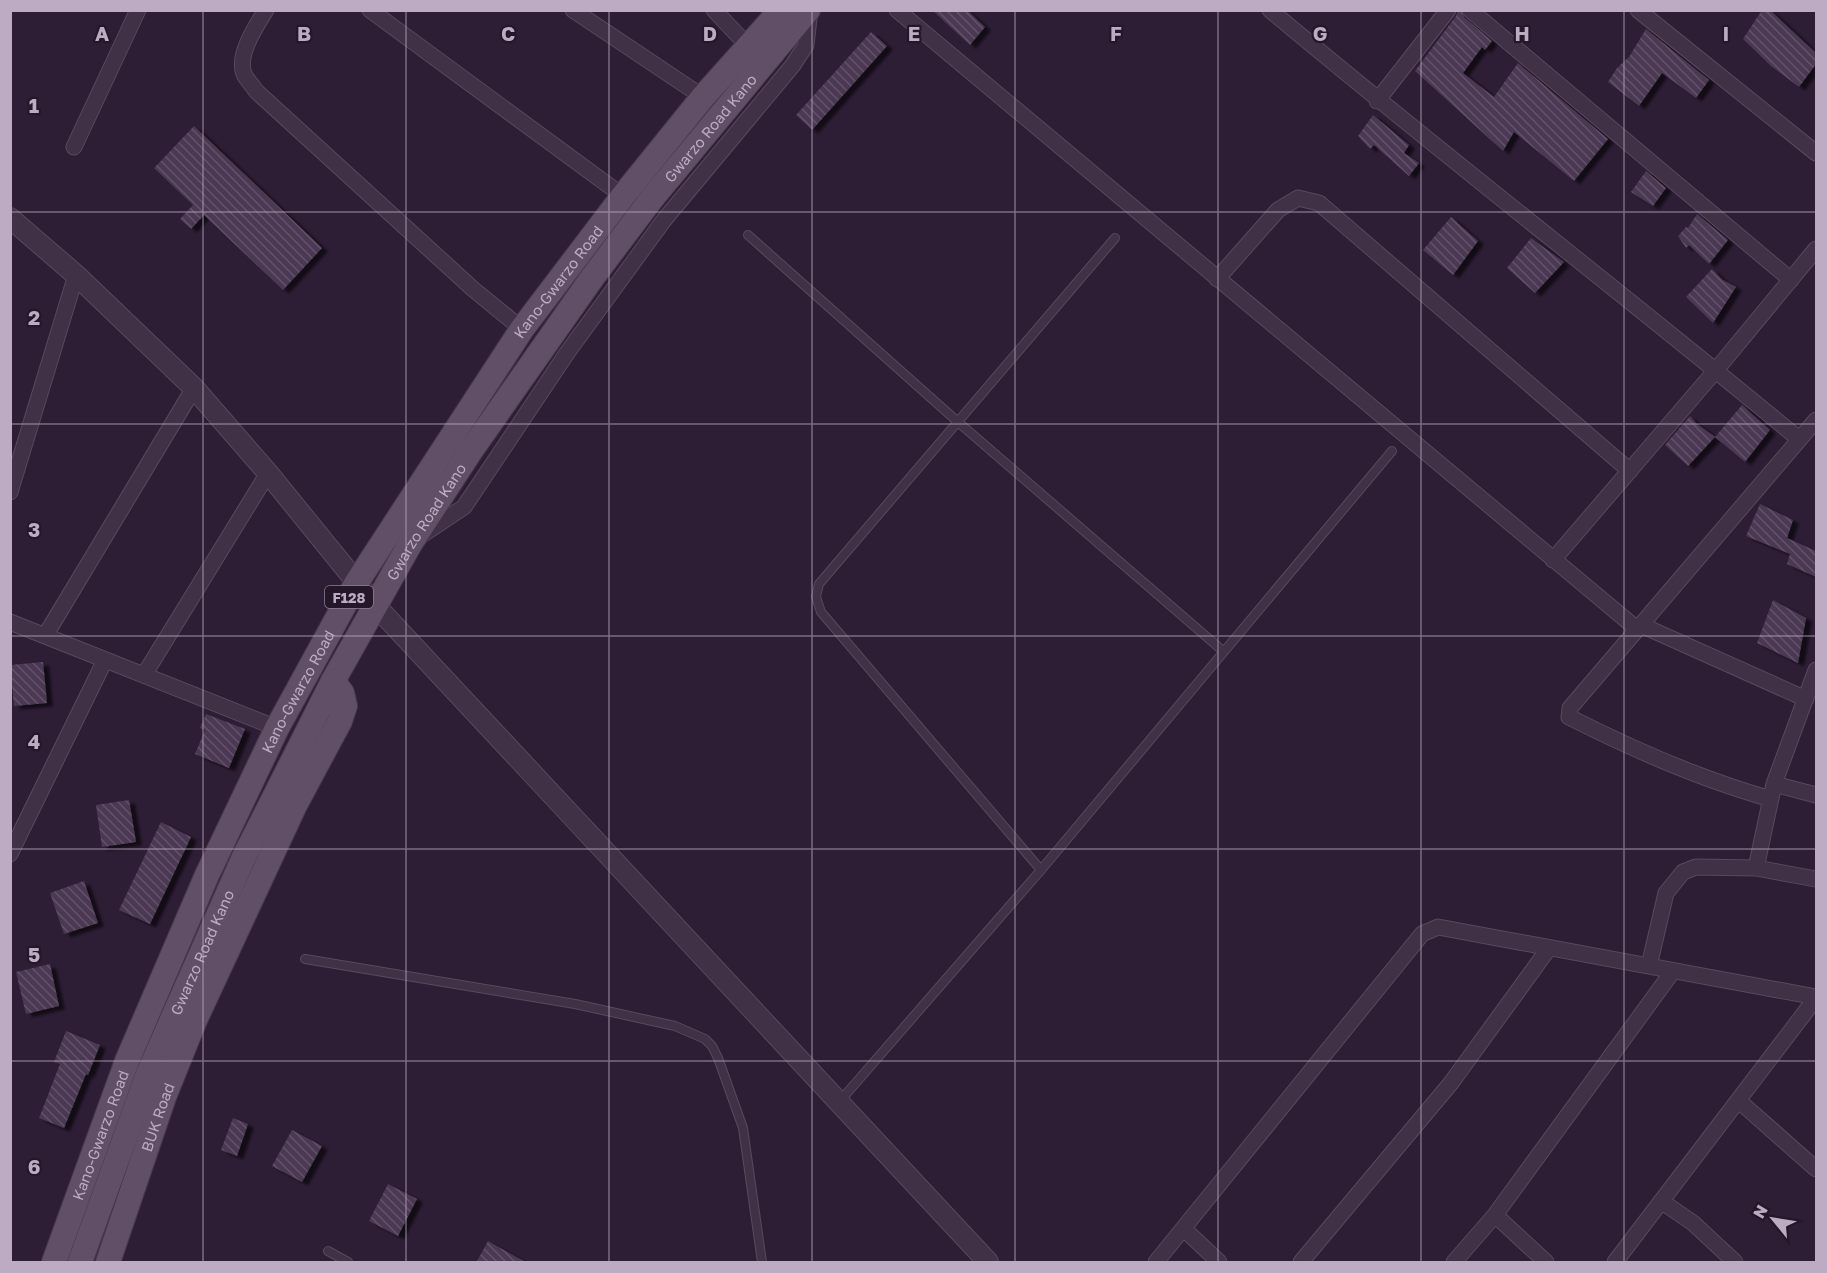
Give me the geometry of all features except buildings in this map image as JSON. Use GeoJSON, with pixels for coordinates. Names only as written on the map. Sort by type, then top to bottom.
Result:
{"type":"FeatureCollection","features":[{"type":"Feature","properties":{"kind":"main road","name":"Kano-Gwarzo Road"},"geometry":{"type":"LineString","coordinates":[[54,1263],[127,1061],[207,875],[277,728],[357,582],[522,329],[623,196],[703,97],[781,10]]}},
{"type":"Feature","properties":{"kind":"main road","name":"Gwarzo Road Kano"},"geometry":{"type":"LineString","coordinates":[[81,1259],[148,1074],[243,859],[333,681],[410,544],[472,449],[592,278],[653,197],[809,10]]}},
{"type":"Feature","properties":{"kind":"main road","name":"BUK Road"},"geometry":{"type":"LineString","coordinates":[[107,1263],[164,1097],[215,974],[345,706],[342,693],[333,681]]}},
{"type":"Feature","properties":{"kind":"main road"},"geometry":{"type":"LineString","coordinates":[[189,978],[215,974]]}},
{"type":"Feature","properties":{"kind":"main road"},"geometry":{"type":"LineString","coordinates":[[81,1259],[107,1263]]}},
{"type":"Feature","properties":{"kind":"street"},"geometry":{"type":"LineString","coordinates":[[74,147],[138,10]]}},
{"type":"Feature","properties":{"kind":"street"},"geometry":{"type":"LineString","coordinates":[[266,10],[250,37],[242,62],[243,74],[256,91],[473,289],[522,329]]}},
{"type":"Feature","properties":{"kind":"street"},"geometry":{"type":"LineString","coordinates":[[370,10],[623,196]]}},
{"type":"Feature","properties":{"kind":"street"},"geometry":{"type":"LineString","coordinates":[[573,10],[703,97]]}},
{"type":"Feature","properties":{"kind":"street"},"geometry":{"type":"LineString","coordinates":[[714,10],[748,47]]}},
{"type":"Feature","properties":{"kind":"street"},"geometry":{"type":"LineString","coordinates":[[897,10],[1553,560],[1639,627],[1806,699]]}},
{"type":"Feature","properties":{"kind":"street"},"geometry":{"type":"LineString","coordinates":[[1270,10],[1377,101],[1716,370],[1799,439]]}},
{"type":"Feature","properties":{"kind":"street"},"geometry":{"type":"LineString","coordinates":[[1377,101],[1448,10]]}},
{"type":"Feature","properties":{"kind":"street"},"geometry":{"type":"LineString","coordinates":[[1470,10],[1791,280]]}},
{"type":"Feature","properties":{"kind":"street"},"geometry":{"type":"LineString","coordinates":[[1638,10],[1816,153]]}},
{"type":"Feature","properties":{"kind":"street"},"geometry":{"type":"LineString","coordinates":[[1217,279],[1278,210],[1298,198],[1319,203],[1630,471]]}},
{"type":"Feature","properties":{"kind":"street"},"geometry":{"type":"LineString","coordinates":[[10,218],[76,274],[194,388],[268,473],[376,606],[988,1263]]}},
{"type":"Feature","properties":{"kind":"street"},"geometry":{"type":"LineString","coordinates":[[1553,560],[1816,249]]}},
{"type":"Feature","properties":{"kind":"street"},"geometry":{"type":"LineString","coordinates":[[10,492],[76,274]]}},
{"type":"Feature","properties":{"kind":"street"},"geometry":{"type":"LineString","coordinates":[[45,636],[194,388]]}},
{"type":"Feature","properties":{"kind":"street"},"geometry":{"type":"LineString","coordinates":[[1816,420],[1570,708],[1569,717],[1618,742],[1746,792],[1816,795]]}},
{"type":"Feature","properties":{"kind":"street"},"geometry":{"type":"LineString","coordinates":[[144,675],[268,473]]}},
{"type":"Feature","properties":{"kind":"street"},"geometry":{"type":"LineString","coordinates":[[10,622],[277,728]]}},
{"type":"Feature","properties":{"kind":"street"},"geometry":{"type":"LineString","coordinates":[[10,854],[105,660]]}},
{"type":"Feature","properties":{"kind":"street"},"geometry":{"type":"LineString","coordinates":[[1756,868],[1773,792],[1816,670]]}},
{"type":"Feature","properties":{"kind":"street"},"geometry":{"type":"LineString","coordinates":[[1649,966],[1666,893],[1683,872],[1696,867],[1756,868],[1816,879]]}},
{"type":"Feature","properties":{"kind":"street"},"geometry":{"type":"LineString","coordinates":[[1155,1263],[1422,934],[1438,927],[1816,998],[1615,1263]]}},
{"type":"Feature","properties":{"kind":"street"},"geometry":{"type":"LineString","coordinates":[[1301,1263],[1451,1083],[1549,948]]}},
{"type":"Feature","properties":{"kind":"street"},"geometry":{"type":"LineString","coordinates":[[1454,1263],[1495,1215],[1673,970]]}},
{"type":"Feature","properties":{"kind":"street"},"geometry":{"type":"LineString","coordinates":[[1739,1101],[1816,1169]]}},
{"type":"Feature","properties":{"kind":"street"},"geometry":{"type":"LineString","coordinates":[[1661,1202],[1693,1223],[1734,1263]]}},
{"type":"Feature","properties":{"kind":"street"},"geometry":{"type":"LineString","coordinates":[[1495,1215],[1546,1263]]}},
{"type":"Feature","properties":{"kind":"street"},"geometry":{"type":"LineString","coordinates":[[1184,1229],[1220,1263]]}},
{"type":"Feature","properties":{"kind":"lane"},"geometry":{"type":"LineString","coordinates":[[748,235],[958,422],[1223,651]]}},
{"type":"Feature","properties":{"kind":"lane"},"geometry":{"type":"LineString","coordinates":[[1041,870],[821,612],[816,597],[819,584],[1115,238]]}},
{"type":"Feature","properties":{"kind":"lane"},"geometry":{"type":"LineString","coordinates":[[839,1102],[1041,870],[1392,451]]}},
{"type":"Feature","properties":{"kind":"lane"},"geometry":{"type":"LineString","coordinates":[[305,959],[575,1004],[675,1026],[705,1039],[712,1046],[718,1058],[743,1128],[762,1263]]}},
{"type":"Feature","properties":{"kind":"lane"},"geometry":{"type":"LineString","coordinates":[[328,1251],[348,1263]]}}]}
